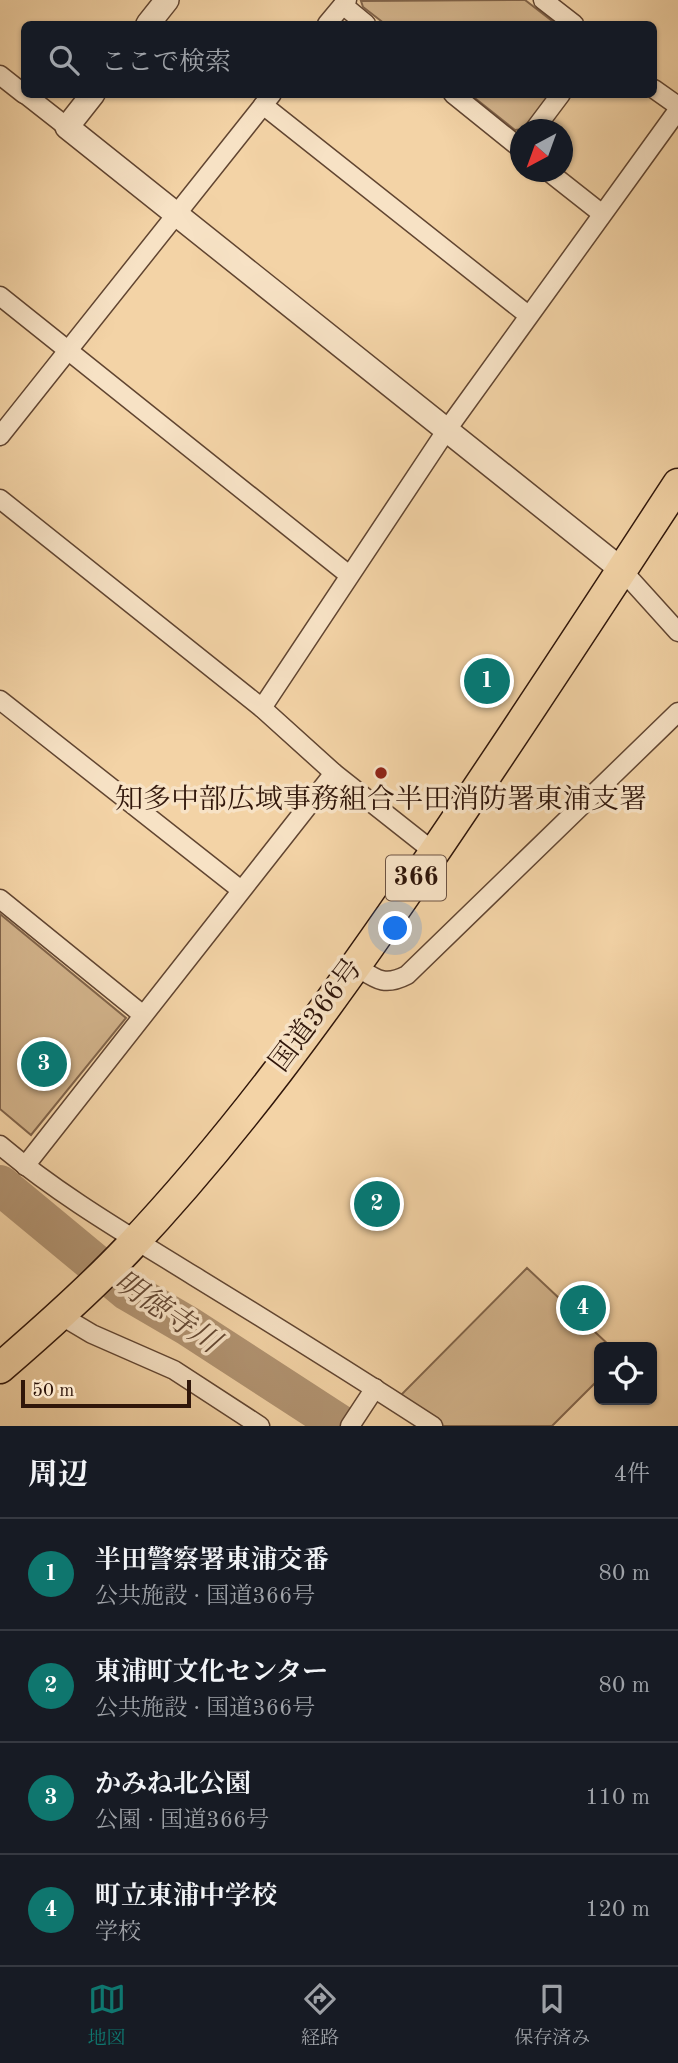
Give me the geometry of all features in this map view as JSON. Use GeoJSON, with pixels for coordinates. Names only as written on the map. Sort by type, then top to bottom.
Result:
{"type":"FeatureCollection","features":[{"type":"Feature","properties":{"kind":"highway","name":"国道366号"},"geometry":{"type":"LineString","coordinates":[[0,1368],[68,1309],[131,1246],[201,1166],[356,966],[678,484]]}},
{"type":"Feature","properties":{"kind":"street"},"geometry":{"type":"LineString","coordinates":[[150,21],[167,0]]}},
{"type":"Feature","properties":{"kind":"street"},"geometry":{"type":"LineString","coordinates":[[543,0],[569,21]]}},
{"type":"Feature","properties":{"kind":"street"},"geometry":{"type":"LineString","coordinates":[[330,21],[345,3],[363,21]]}},
{"type":"Feature","properties":{"kind":"street"},"geometry":{"type":"LineString","coordinates":[[0,75],[21,91]]}},
{"type":"Feature","properties":{"kind":"street"},"geometry":{"type":"LineString","coordinates":[[262,708],[446,430],[678,108],[657,92]]}},
{"type":"Feature","properties":{"kind":"street"},"geometry":{"type":"LineString","coordinates":[[30,98],[622,570],[678,632]]}},
{"type":"Feature","properties":{"kind":"street"},"geometry":{"type":"LineString","coordinates":[[67,127],[90,98]]}},
{"type":"Feature","properties":{"kind":"street"},"geometry":{"type":"LineString","coordinates":[[458,98],[510,140]]}},
{"type":"Feature","properties":{"kind":"street"},"geometry":{"type":"LineString","coordinates":[[542,119],[558,98]]}},
{"type":"Feature","properties":{"kind":"street"},"geometry":{"type":"LineString","coordinates":[[0,436],[267,100],[528,315]]}},
{"type":"Feature","properties":{"kind":"street"},"geometry":{"type":"LineString","coordinates":[[562,182],[601,213]]}},
{"type":"Feature","properties":{"kind":"street"},"geometry":{"type":"LineString","coordinates":[[0,296],[349,575]]}},
{"type":"Feature","properties":{"kind":"street"},"geometry":{"type":"LineString","coordinates":[[0,499],[262,708],[334,773],[434,852]]}},
{"type":"Feature","properties":{"kind":"street"},"geometry":{"type":"LineString","coordinates":[[0,700],[241,890]]}},
{"type":"Feature","properties":{"kind":"street"},"geometry":{"type":"LineString","coordinates":[[356,966],[386,982],[396,981],[407,975],[678,712]]}},
{"type":"Feature","properties":{"kind":"street"},"geometry":{"type":"LineString","coordinates":[[25,1166],[334,773]]}},
{"type":"Feature","properties":{"kind":"street"},"geometry":{"type":"LineString","coordinates":[[0,899],[143,1014]]}},
{"type":"Feature","properties":{"kind":"street"},"geometry":{"type":"LineString","coordinates":[[0,1145],[131,1246],[375,1388],[433,1426]]}},
{"type":"Feature","properties":{"kind":"street"},"geometry":{"type":"LineString","coordinates":[[68,1309],[92,1334],[174,1370],[260,1426]]}},
{"type":"Feature","properties":{"kind":"street"},"geometry":{"type":"LineString","coordinates":[[350,1426],[375,1388]]}},
{"type":"Feature","properties":{"kind":"shaded area"},"geometry":{"type":"Polygon","coordinates":[[[525,0],[552,21],[381,21],[363,7],[361,1],[525,0]]]}},
{"type":"Feature","properties":{"kind":"shaded area"},"geometry":{"type":"Polygon","coordinates":[[[475,98],[550,98],[532,119],[510,119],[510,126],[475,98]]]}},
{"type":"Feature","properties":{"kind":"shaded area"},"geometry":{"type":"Polygon","coordinates":[[[0,914],[126,1018],[31,1135],[0,1109],[0,914]]]}},
{"type":"Feature","properties":{"kind":"shaded area"},"geometry":{"type":"Polygon","coordinates":[[[527,1268],[606,1342],[594,1342],[594,1384],[552,1426],[431,1426],[395,1401],[527,1268]]]}},
{"type":"Feature","properties":{"kind":"waterway","name":"明徳寺川"},"geometry":{"type":"LineString","coordinates":[[0,1185],[128,1291],[188,1326],[342,1426]]}},
{"type":"Feature","properties":{"kind":"place","name":"半田警察署東浦交番"},"geometry":{"type":"Point","coordinates":[487,681]}},
{"type":"Feature","properties":{"kind":"place","name":"知多中部広域事務組合半田消防署東浦支署"},"geometry":{"type":"Point","coordinates":[381,773]}},
{"type":"Feature","properties":{"kind":"place","name":"かみね北公園"},"geometry":{"type":"Point","coordinates":[44,1064]}},
{"type":"Feature","properties":{"kind":"place","name":"東浦町文化センター"},"geometry":{"type":"Point","coordinates":[377,1204]}},
{"type":"Feature","properties":{"kind":"place","name":"町立東浦中学校"},"geometry":{"type":"Point","coordinates":[583,1308]}}]}
